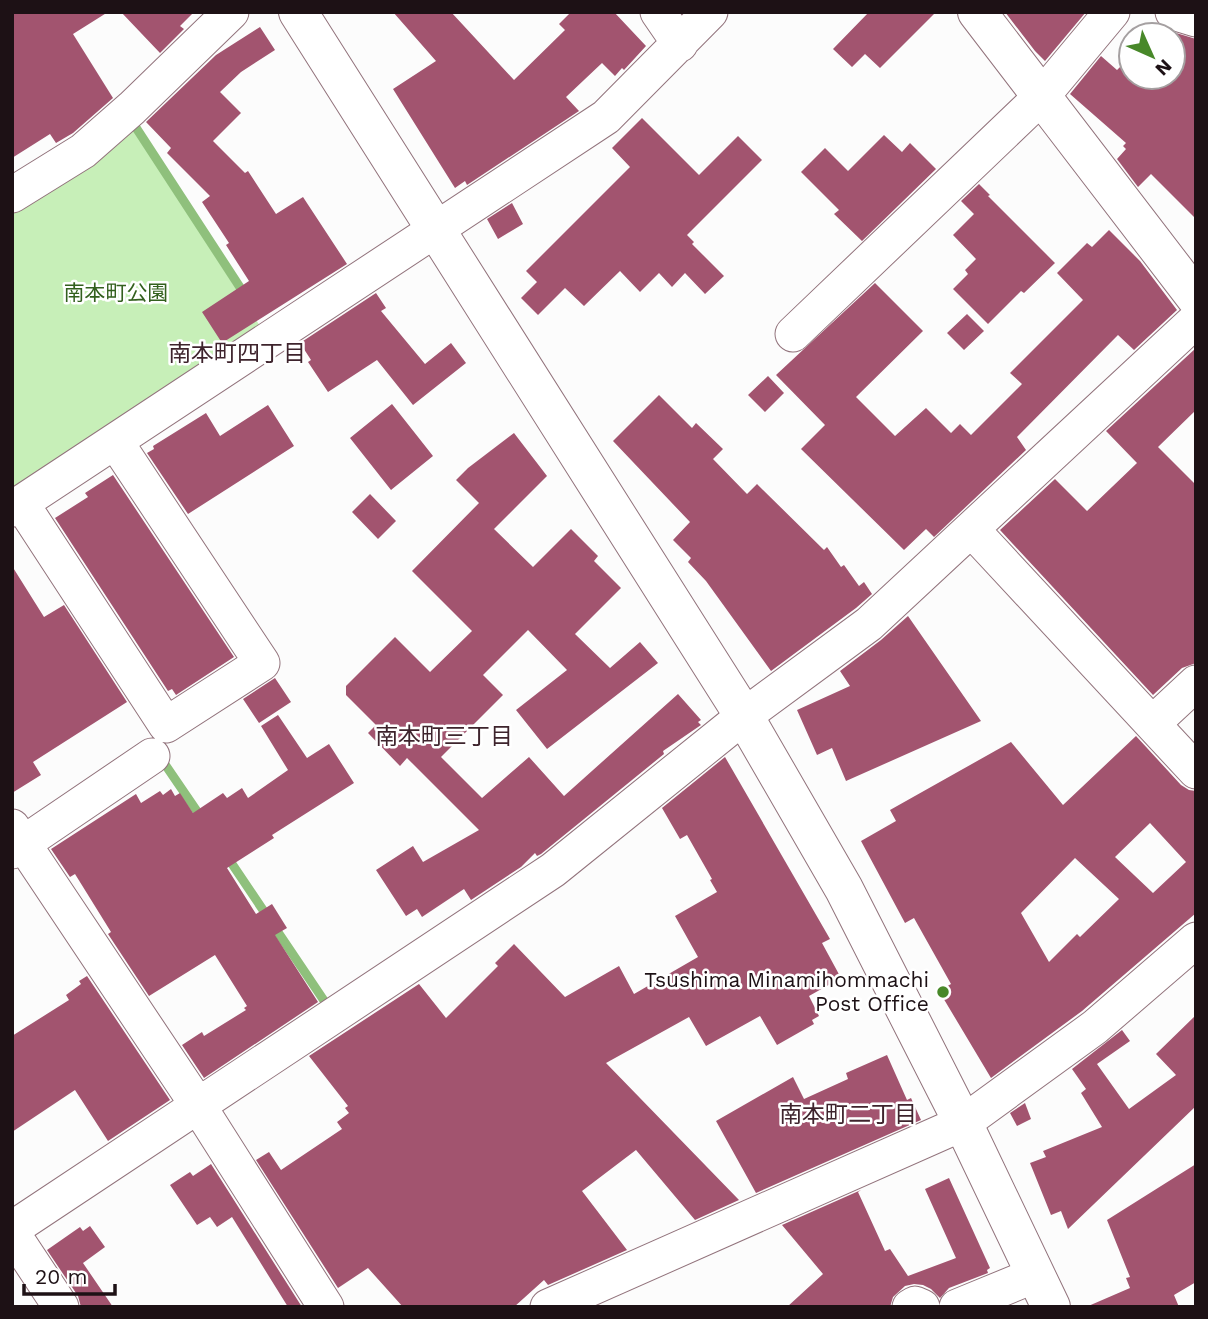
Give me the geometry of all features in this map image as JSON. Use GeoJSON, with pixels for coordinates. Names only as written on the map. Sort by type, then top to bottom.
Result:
{"type":"FeatureCollection","features":[{"type":"Feature","properties":{"kind":"street"},"geometry":{"type":"LineString","coordinates":[[12,195],[83,151],[132,108],[231,12]]}},
{"type":"Feature","properties":{"kind":"street"},"geometry":{"type":"LineString","coordinates":[[298,12],[744,716],[844,889],[963,1123],[1043,1291],[957,1307]]}},
{"type":"Feature","properties":{"kind":"street"},"geometry":{"type":"LineString","coordinates":[[658,12],[680,44]]}},
{"type":"Feature","properties":{"kind":"street"},"geometry":{"type":"LineString","coordinates":[[115,441],[262,663],[166,725],[17,506],[115,441],[606,117],[710,12]]}},
{"type":"Feature","properties":{"kind":"street"},"geometry":{"type":"LineString","coordinates":[[977,12],[1196,298]]}},
{"type":"Feature","properties":{"kind":"street"},"geometry":{"type":"LineString","coordinates":[[793,334],[1042,96],[1112,12]]}},
{"type":"Feature","properties":{"kind":"street"},"geometry":{"type":"LineString","coordinates":[[1173,12],[1196,19]]}},
{"type":"Feature","properties":{"kind":"street"},"geometry":{"type":"LineString","coordinates":[[61,1307],[12,1231],[553,870],[744,716],[869,624],[1196,320]]}},
{"type":"Feature","properties":{"kind":"street"},"geometry":{"type":"LineString","coordinates":[[972,530],[1196,771]]}},
{"type":"Feature","properties":{"kind":"street"},"geometry":{"type":"LineString","coordinates":[[1153,723],[1196,683]]}},
{"type":"Feature","properties":{"kind":"street"},"geometry":{"type":"LineString","coordinates":[[152,756],[16,840],[199,1107],[326,1307]]}},
{"type":"Feature","properties":{"kind":"street"},"geometry":{"type":"LineString","coordinates":[[548,1307],[963,1123],[1095,1027],[1196,940]]}},
{"type":"Feature","properties":{"kind":"street"},"geometry":{"type":"LineString","coordinates":[[911,1307],[915,1304],[922,1307]]}},
{"type":"Feature","properties":{"kind":"green space","name":"南本町公園"},"geometry":{"type":"Polygon","coordinates":[[[131,125],[260,326],[12,489],[12,209],[131,125]]]}},
{"type":"Feature","properties":{"kind":"building"},"geometry":{"type":"Polygon","coordinates":[[[12,12],[108,12],[73,34],[113,98],[73,133],[56,143],[50,134],[12,158],[12,12]]]}},
{"type":"Feature","properties":{"kind":"building"},"geometry":{"type":"Polygon","coordinates":[[[121,12],[194,12],[180,26],[184,29],[160,53],[121,12]]]}},
{"type":"Feature","properties":{"kind":"building"},"geometry":{"type":"Polygon","coordinates":[[[393,12],[451,12],[514,80],[565,30],[559,24],[571,12],[614,12],[646,46],[615,76],[602,63],[566,97],[579,111],[467,185],[465,181],[455,188],[393,89],[436,61],[393,12]]]}},
{"type":"Feature","properties":{"kind":"building"},"geometry":{"type":"Polygon","coordinates":[[[869,12],[936,12],[880,68],[865,54],[852,67],[833,49],[869,12]]]}},
{"type":"Feature","properties":{"kind":"building"},"geometry":{"type":"Polygon","coordinates":[[[1005,12],[1086,12],[1045,61],[1005,12]]]}},
{"type":"Feature","properties":{"kind":"building"},"geometry":{"type":"Polygon","coordinates":[[[260,27],[275,50],[241,72],[220,92],[241,113],[213,141],[245,173],[248,171],[276,214],[303,197],[347,264],[222,343],[202,312],[249,281],[226,245],[229,243],[202,202],[210,196],[167,153],[171,148],[146,122],[216,55],[260,27]]]}},
{"type":"Feature","properties":{"kind":"building"},"geometry":{"type":"Polygon","coordinates":[[[1187,36],[1196,39],[1196,219],[1151,174],[1138,187],[1117,159],[1126,149],[1123,146],[1126,143],[1070,94],[1101,56],[1117,70],[1117,91],[1187,91],[1187,36]]]}},
{"type":"Feature","properties":{"kind":"building"},"geometry":{"type":"Polygon","coordinates":[[[642,118],[699,175],[738,136],[762,160],[687,235],[694,242],[692,244],[724,276],[705,294],[685,273],[672,287],[659,273],[640,292],[620,271],[584,306],[565,288],[538,315],[521,298],[537,282],[526,271],[630,167],[612,148],[642,118]]]}},
{"type":"Feature","properties":{"kind":"building"},"geometry":{"type":"Polygon","coordinates":[[[884,135],[902,152],[910,143],[936,169],[862,241],[834,214],[839,210],[801,172],[825,148],[848,171],[884,135]]]}},
{"type":"Feature","properties":{"kind":"building"},"geometry":{"type":"Polygon","coordinates":[[[979,184],[1055,263],[1024,293],[1021,291],[988,324],[953,289],[968,274],[965,270],[976,259],[953,235],[974,214],[961,201],[979,184]]]}},
{"type":"Feature","properties":{"kind":"building"},"geometry":{"type":"Polygon","coordinates":[[[512,203],[523,224],[498,239],[487,219],[512,203]]]}},
{"type":"Feature","properties":{"kind":"building"},"geometry":{"type":"Polygon","coordinates":[[[1109,230],[1140,261],[1177,310],[1134,350],[1118,335],[1017,437],[1026,450],[934,537],[926,529],[904,550],[801,449],[825,425],[776,375],[875,283],[923,331],[856,397],[895,436],[926,408],[951,433],[960,424],[971,435],[1022,384],[1010,373],[1083,300],[1057,273],[1087,243],[1092,247],[1109,230]]]}},
{"type":"Feature","properties":{"kind":"building"},"geometry":{"type":"Polygon","coordinates":[[[376,293],[386,308],[381,311],[425,364],[451,343],[466,363],[413,405],[377,360],[328,392],[308,362],[311,360],[300,343],[376,293]]]}},
{"type":"Feature","properties":{"kind":"building"},"geometry":{"type":"Polygon","coordinates":[[[967,314],[984,331],[964,350],[947,333],[967,314]]]}},
{"type":"Feature","properties":{"kind":"building"},"geometry":{"type":"Polygon","coordinates":[[[1196,348],[1196,410],[1158,447],[1196,485],[1196,663],[1182,668],[1153,695],[1000,530],[1055,479],[1087,511],[1137,463],[1106,431],[1196,348]]]}},
{"type":"Feature","properties":{"kind":"building"},"geometry":{"type":"Polygon","coordinates":[[[768,376],[784,393],[765,412],[748,395],[768,376]]]}},
{"type":"Feature","properties":{"kind":"building"},"geometry":{"type":"Polygon","coordinates":[[[659,395],[692,428],[696,423],[723,449],[713,459],[747,494],[757,484],[824,550],[827,547],[859,586],[864,582],[872,594],[771,671],[706,581],[688,562],[691,558],[673,540],[690,522],[613,441],[659,395]]]}},
{"type":"Feature","properties":{"kind":"building"},"geometry":{"type":"Polygon","coordinates":[[[392,404],[433,456],[391,490],[350,438],[392,404]]]}},
{"type":"Feature","properties":{"kind":"building"},"geometry":{"type":"Polygon","coordinates":[[[268,405],[294,446],[188,514],[147,453],[154,449],[153,446],[206,413],[220,436],[268,405]]]}},
{"type":"Feature","properties":{"kind":"building"},"geometry":{"type":"Polygon","coordinates":[[[514,433],[547,476],[494,529],[533,567],[571,529],[598,556],[594,561],[621,588],[575,634],[610,668],[640,642],[658,663],[547,749],[516,710],[567,670],[528,630],[483,675],[503,695],[441,757],[482,798],[529,757],[564,796],[678,694],[701,720],[698,722],[701,725],[663,751],[664,754],[541,854],[537,856],[535,853],[521,867],[471,900],[464,889],[422,917],[417,909],[406,916],[376,870],[413,846],[423,862],[479,830],[407,758],[400,766],[368,733],[376,725],[346,695],[346,686],[395,637],[430,672],[472,631],[412,571],[479,503],[456,480],[514,433]]]}},
{"type":"Feature","properties":{"kind":"building"},"geometry":{"type":"Polygon","coordinates":[[[113,475],[234,657],[176,695],[172,689],[168,691],[55,518],[88,497],[85,493],[113,475]]]}},
{"type":"Feature","properties":{"kind":"building"},"geometry":{"type":"Polygon","coordinates":[[[370,494],[396,521],[378,539],[352,512],[370,494]]]}},
{"type":"Feature","properties":{"kind":"building"},"geometry":{"type":"Polygon","coordinates":[[[12,566],[44,617],[64,605],[127,702],[33,762],[41,775],[12,793],[12,566]]]}},
{"type":"Feature","properties":{"kind":"building"},"geometry":{"type":"Polygon","coordinates":[[[908,616],[981,721],[846,781],[832,748],[817,755],[797,710],[850,686],[840,671],[908,616]]]}},
{"type":"Feature","properties":{"kind":"building"},"geometry":{"type":"Polygon","coordinates":[[[275,678],[291,702],[259,723],[243,699],[275,678]]]}},
{"type":"Feature","properties":{"kind":"building"},"geometry":{"type":"Polygon","coordinates":[[[278,715],[307,758],[329,744],[354,783],[272,835],[274,838],[227,868],[256,914],[272,904],[287,928],[275,935],[318,1002],[204,1078],[182,1045],[202,1032],[204,1036],[246,1010],[244,1008],[247,1006],[215,955],[149,996],[108,934],[111,932],[75,874],[70,877],[51,849],[136,794],[141,803],[160,791],[163,795],[171,789],[175,796],[180,793],[193,813],[223,793],[227,798],[242,788],[248,798],[288,770],[261,726],[278,715]]]}},
{"type":"Feature","properties":{"kind":"building"},"geometry":{"type":"Polygon","coordinates":[[[1136,736],[1181,785],[1196,791],[1196,913],[1082,1011],[991,1078],[939,991],[951,984],[914,918],[905,923],[861,841],[896,821],[890,810],[1011,742],[1063,805],[1136,736]],[[1150,823],[1115,857],[1153,893],[1186,862],[1150,823]],[[1075,858],[1021,913],[1049,962],[1077,934],[1080,937],[1119,899],[1075,858]]]}},
{"type":"Feature","properties":{"kind":"building"},"geometry":{"type":"Polygon","coordinates":[[[725,757],[830,939],[822,943],[841,978],[809,996],[819,1016],[812,1020],[814,1024],[777,1045],[760,1016],[706,1046],[689,1017],[606,1063],[739,1200],[695,1220],[636,1150],[582,1191],[627,1250],[548,1285],[544,1280],[514,1307],[403,1307],[368,1268],[338,1288],[256,1160],[269,1152],[281,1170],[342,1129],[337,1122],[349,1113],[345,1108],[348,1106],[309,1056],[419,984],[446,1018],[498,966],[495,963],[514,944],[565,997],[619,966],[634,994],[698,957],[675,916],[717,892],[687,835],[680,839],[662,808],[725,757]]]}},
{"type":"Feature","properties":{"kind":"building"},"geometry":{"type":"Polygon","coordinates":[[[87,976],[170,1100],[108,1141],[75,1090],[12,1132],[12,1036],[69,1000],[66,995],[87,976]]]}},
{"type":"Feature","properties":{"kind":"building"},"geometry":{"type":"Polygon","coordinates":[[[1196,1015],[1196,1106],[1068,1229],[1061,1211],[1051,1215],[1030,1163],[1046,1157],[1043,1151],[1102,1127],[1081,1093],[1086,1089],[1072,1069],[1122,1030],[1130,1041],[1097,1064],[1129,1109],[1176,1075],[1156,1054],[1196,1015]]]}},
{"type":"Feature","properties":{"kind":"building"},"geometry":{"type":"Polygon","coordinates":[[[887,1055],[907,1100],[911,1098],[921,1120],[756,1193],[716,1121],[793,1077],[804,1099],[848,1079],[846,1073],[887,1055]]]}},
{"type":"Feature","properties":{"kind":"building"},"geometry":{"type":"Polygon","coordinates":[[[1025,1103],[1031,1119],[1017,1126],[1010,1113],[1025,1103]]]}},
{"type":"Feature","properties":{"kind":"building"},"geometry":{"type":"Polygon","coordinates":[[[211,1164],[302,1307],[288,1307],[232,1217],[217,1227],[210,1217],[197,1225],[170,1185],[190,1172],[193,1176],[211,1164]]]}},
{"type":"Feature","properties":{"kind":"building"},"geometry":{"type":"Polygon","coordinates":[[[1196,1164],[1196,1282],[1174,1295],[1179,1307],[1086,1307],[1130,1288],[1126,1278],[1130,1277],[1107,1220],[1196,1164]]]}},
{"type":"Feature","properties":{"kind":"building"},"geometry":{"type":"Polygon","coordinates":[[[949,1178],[990,1268],[988,1273],[949,1288],[940,1298],[923,1285],[905,1286],[893,1297],[890,1307],[787,1307],[823,1274],[782,1225],[861,1190],[858,1192],[885,1251],[890,1249],[908,1276],[956,1258],[925,1189],[949,1178]]]}},
{"type":"Feature","properties":{"kind":"building"},"geometry":{"type":"Polygon","coordinates":[[[90,1226],[105,1247],[83,1263],[113,1307],[81,1307],[78,1296],[47,1250],[80,1227],[83,1231],[90,1226]]]}},
{"type":"Feature","properties":{"kind":"waterway"},"geometry":{"type":"LineString","coordinates":[[133,123],[245,295]]}},
{"type":"Feature","properties":{"kind":"waterway"},"geometry":{"type":"LineString","coordinates":[[162,760],[203,820]]}},
{"type":"Feature","properties":{"kind":"waterway"},"geometry":{"type":"LineString","coordinates":[[226,855],[329,1008]]}},
{"type":"Feature","properties":{"kind":"place","name":"Tsushima Minamihommachi Post Office"},"geometry":{"type":"Point","coordinates":[943,992]}},
{"type":"Feature","properties":{"kind":"district","name":"南本町四丁目"},"geometry":{"type":"Point","coordinates":[237,353]}},
{"type":"Feature","properties":{"kind":"district","name":"南本町三丁目"},"geometry":{"type":"Point","coordinates":[444,736]}},
{"type":"Feature","properties":{"kind":"district","name":"南本町二丁目"},"geometry":{"type":"Point","coordinates":[848,1114]}}]}
